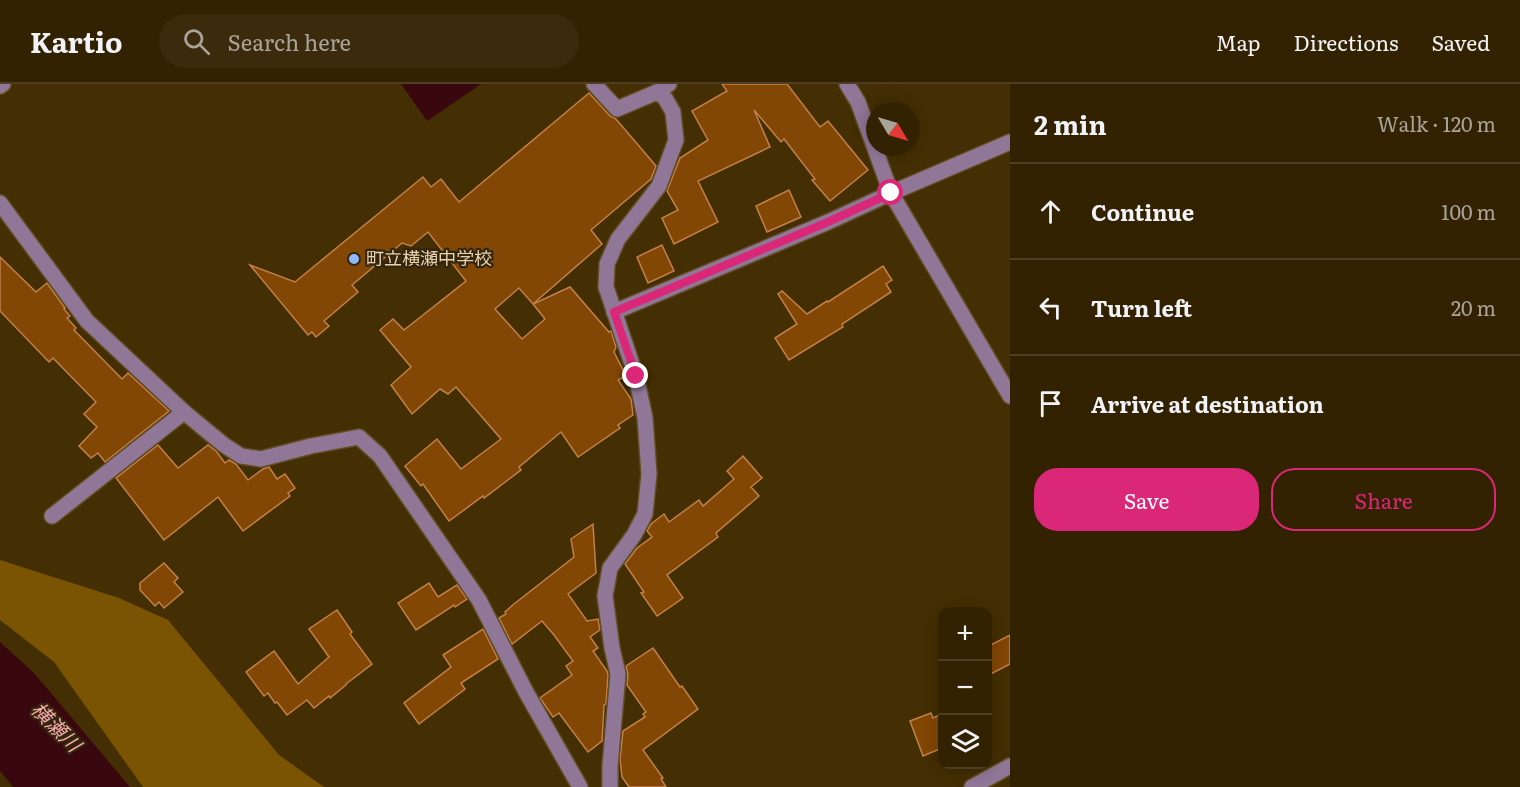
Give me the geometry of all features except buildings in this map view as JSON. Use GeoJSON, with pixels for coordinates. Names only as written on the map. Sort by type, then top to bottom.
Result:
{"type":"FeatureCollection","features":[{"type":"Feature","properties":{"kind":"street"},"geometry":{"type":"LineString","coordinates":[[594,84],[617,109],[663,88],[665,99],[673,112],[676,140],[659,186],[618,239],[607,264],[606,287],[636,376],[645,418],[649,474],[645,514],[634,535],[610,568],[605,596],[618,674],[610,787]]}},
{"type":"Feature","properties":{"kind":"street"},"geometry":{"type":"LineString","coordinates":[[847,84],[858,102],[891,193],[1010,396]]}},
{"type":"Feature","properties":{"kind":"street"},"geometry":{"type":"LineString","coordinates":[[614,312],[1010,142]]}},
{"type":"Feature","properties":{"kind":"street"},"geometry":{"type":"LineString","coordinates":[[0,203],[87,321],[184,412],[224,445],[241,456],[261,459],[359,437],[380,456],[474,593],[526,692],[580,787]]}},
{"type":"Feature","properties":{"kind":"street"},"geometry":{"type":"LineString","coordinates":[[52,516],[184,412]]}},
{"type":"Feature","properties":{"kind":"street"},"geometry":{"type":"LineString","coordinates":[[972,787],[1010,766]]}},
{"type":"Feature","properties":{"kind":"shaded area"},"geometry":{"type":"Polygon","coordinates":[[[0,560],[119,598],[168,620],[279,755],[324,787],[143,787],[54,662],[0,620],[0,560]]]}},
{"type":"Feature","properties":{"kind":"water"},"geometry":{"type":"Polygon","coordinates":[[[401,84],[481,84],[427,121],[401,84]]]}},
{"type":"Feature","properties":{"kind":"water","name":"横瀬川"},"geometry":{"type":"Polygon","coordinates":[[[0,642],[34,673],[130,787],[13,787],[0,771],[0,642]]]}},
{"type":"Feature","properties":{"kind":"place","name":"町立横瀬中学校"},"geometry":{"type":"Point","coordinates":[354,259]}},
{"type":"Feature","properties":{"kind":"route"},"geometry":{"type":"LineString","coordinates":[[636,376],[614,312],[891,193]]}}]}
